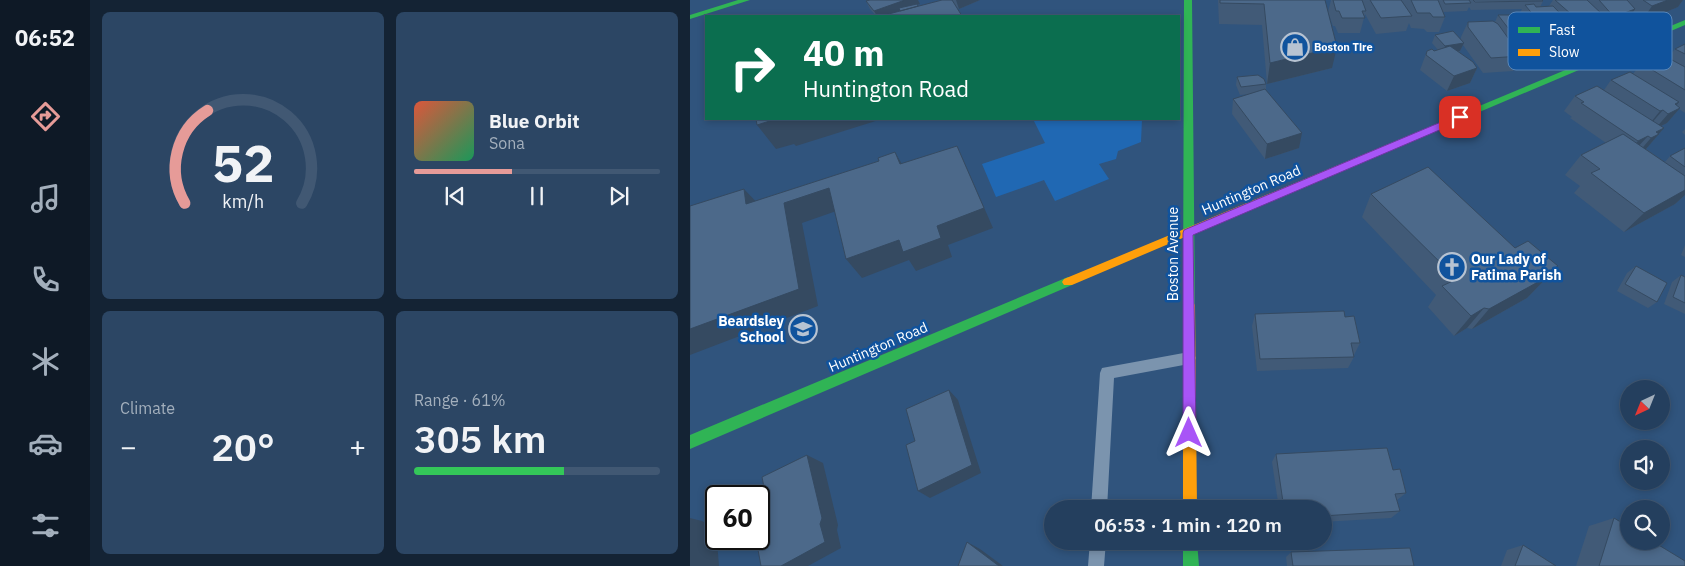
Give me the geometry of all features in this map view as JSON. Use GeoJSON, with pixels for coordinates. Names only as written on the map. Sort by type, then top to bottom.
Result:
{"type":"FeatureCollection","features":[{"type":"Feature","properties":{"kind":"main road"},"geometry":{"type":"LineString","coordinates":[[690,17],[746,0]]}},
{"type":"Feature","properties":{"kind":"main road","name":"Boston Avenue"},"geometry":{"type":"LineString","coordinates":[[1188,0],[1190,500]]}},
{"type":"Feature","properties":{"kind":"main road","name":"Huntington Road"},"geometry":{"type":"LineString","coordinates":[[1672,28],[1685,22]]}},
{"type":"Feature","properties":{"kind":"main road","name":"Huntington Road"},"geometry":{"type":"LineString","coordinates":[[690,442],[1572,70]]}},
{"type":"Feature","properties":{"kind":"main road"},"geometry":{"type":"LineString","coordinates":[[1190,550],[1191,566]]}},
{"type":"Feature","properties":{"kind":"lane"},"geometry":{"type":"LineString","coordinates":[[1100,500],[1107,373],[1189,358]]}},
{"type":"Feature","properties":{"kind":"lane"},"geometry":{"type":"LineString","coordinates":[[1096,566],[1097,550]]}},
{"type":"Feature","properties":{"kind":"shaded area"},"geometry":{"type":"Polygon","coordinates":[[[1034,120],[1142,120],[1141,142],[1118,151],[1116,159],[1099,164],[1109,179],[1055,201],[1044,180],[996,197],[982,164],[1045,143],[1034,120]]]}},
{"type":"Feature","properties":{"kind":"building"},"geometry":{"type":"Polygon","coordinates":[[[905,0],[874,11],[866,1],[905,0]]]}},
{"type":"Feature","properties":{"kind":"building"},"geometry":{"type":"Polygon","coordinates":[[[942,0],[952,0],[961,15],[885,15],[942,0]]]}},
{"type":"Feature","properties":{"kind":"building"},"geometry":{"type":"Polygon","coordinates":[[[1220,0],[1325,0],[1337,47],[1270,63],[1264,4],[1220,3],[1220,0]]]}},
{"type":"Feature","properties":{"kind":"building"},"geometry":{"type":"Polygon","coordinates":[[[1333,0],[1362,0],[1366,11],[1362,11],[1365,18],[1342,18],[1339,11],[1336,11],[1333,0]]]}},
{"type":"Feature","properties":{"kind":"building"},"geometry":{"type":"Polygon","coordinates":[[[1370,0],[1401,0],[1412,16],[1381,18],[1370,0]]]}},
{"type":"Feature","properties":{"kind":"building"},"geometry":{"type":"Polygon","coordinates":[[[1411,0],[1438,0],[1445,17],[1433,17],[1430,13],[1417,13],[1411,0]]]}},
{"type":"Feature","properties":{"kind":"building"},"geometry":{"type":"Polygon","coordinates":[[[1443,0],[1469,0],[1471,3],[1445,4],[1443,0]]]}},
{"type":"Feature","properties":{"kind":"building"},"geometry":{"type":"Polygon","coordinates":[[[1473,0],[1542,0],[1543,1],[1475,2],[1473,0]]]}},
{"type":"Feature","properties":{"kind":"building"},"geometry":{"type":"Polygon","coordinates":[[[1555,0],[1587,0],[1600,12],[1569,12],[1555,0]]]}},
{"type":"Feature","properties":{"kind":"building"},"geometry":{"type":"Polygon","coordinates":[[[1599,0],[1627,0],[1635,9],[1627,12],[1610,12],[1599,0]]]}},
{"type":"Feature","properties":{"kind":"building"},"geometry":{"type":"Polygon","coordinates":[[[1643,0],[1668,0],[1652,6],[1643,0]]]}},
{"type":"Feature","properties":{"kind":"building"},"geometry":{"type":"Polygon","coordinates":[[[917,4],[918,6],[900,11],[899,8],[917,4]]]}},
{"type":"Feature","properties":{"kind":"building"},"geometry":{"type":"Polygon","coordinates":[[[1534,4],[1536,7],[1553,6],[1559,12],[1531,12],[1525,5],[1534,4]]]}},
{"type":"Feature","properties":{"kind":"building"},"geometry":{"type":"Polygon","coordinates":[[[1498,15],[1508,15],[1508,28],[1498,15]]]}},
{"type":"Feature","properties":{"kind":"building"},"geometry":{"type":"Polygon","coordinates":[[[1493,21],[1498,24],[1508,38],[1508,57],[1491,58],[1468,27],[1468,22],[1493,21]]]}},
{"type":"Feature","properties":{"kind":"building"},"geometry":{"type":"Polygon","coordinates":[[[1453,31],[1464,43],[1445,46],[1435,35],[1453,31]]]}},
{"type":"Feature","properties":{"kind":"building"},"geometry":{"type":"Polygon","coordinates":[[[1685,44],[1685,54],[1675,49],[1685,44]]]}},
{"type":"Feature","properties":{"kind":"building"},"geometry":{"type":"Polygon","coordinates":[[[1450,46],[1473,62],[1477,68],[1454,76],[1426,55],[1427,51],[1432,49],[1434,51],[1450,46]]]}},
{"type":"Feature","properties":{"kind":"building"},"geometry":{"type":"Polygon","coordinates":[[[1672,60],[1685,67],[1685,90],[1652,70],[1672,70],[1672,60]]]}},
{"type":"Feature","properties":{"kind":"building"},"geometry":{"type":"Polygon","coordinates":[[[1630,72],[1679,102],[1675,104],[1680,108],[1668,114],[1663,110],[1660,111],[1611,80],[1630,72]]]}},
{"type":"Feature","properties":{"kind":"building"},"geometry":{"type":"Polygon","coordinates":[[[1258,75],[1264,79],[1266,84],[1241,87],[1237,77],[1258,75]]]}},
{"type":"Feature","properties":{"kind":"building"},"geometry":{"type":"Polygon","coordinates":[[[1597,86],[1664,128],[1656,132],[1659,134],[1651,138],[1648,136],[1638,141],[1581,103],[1584,102],[1575,96],[1597,86]]]}},
{"type":"Feature","properties":{"kind":"building"},"geometry":{"type":"Polygon","coordinates":[[[1265,89],[1302,133],[1267,144],[1233,99],[1265,89]]]}},
{"type":"Feature","properties":{"kind":"building"},"geometry":{"type":"Polygon","coordinates":[[[756,120],[773,120],[757,125],[756,120]]]}},
{"type":"Feature","properties":{"kind":"building"},"geometry":{"type":"Polygon","coordinates":[[[1623,134],[1685,176],[1685,190],[1644,213],[1591,173],[1600,169],[1581,155],[1623,134]]]}},
{"type":"Feature","properties":{"kind":"building"},"geometry":{"type":"Polygon","coordinates":[[[957,146],[984,208],[937,226],[941,238],[903,252],[899,240],[846,259],[829,188],[784,203],[799,289],[690,329],[690,206],[744,189],[746,204],[879,161],[878,158],[895,152],[900,164],[957,146]]]}},
{"type":"Feature","properties":{"kind":"building"},"geometry":{"type":"Polygon","coordinates":[[[1685,148],[1685,167],[1670,156],[1685,148]]]}},
{"type":"Feature","properties":{"kind":"building"},"geometry":{"type":"Polygon","coordinates":[[[1428,167],[1515,248],[1528,241],[1558,266],[1544,274],[1547,277],[1489,309],[1484,308],[1471,316],[1442,286],[1457,279],[1371,194],[1428,167]]]}},
{"type":"Feature","properties":{"kind":"building"},"geometry":{"type":"Polygon","coordinates":[[[1636,266],[1667,283],[1657,302],[1625,284],[1636,266]]]}},
{"type":"Feature","properties":{"kind":"building"},"geometry":{"type":"Polygon","coordinates":[[[1681,275],[1685,277],[1685,303],[1673,297],[1681,275]]]}},
{"type":"Feature","properties":{"kind":"building"},"geometry":{"type":"Polygon","coordinates":[[[1344,311],[1345,317],[1354,316],[1360,343],[1351,343],[1354,357],[1260,359],[1255,314],[1344,311]]]}},
{"type":"Feature","properties":{"kind":"building"},"geometry":{"type":"Polygon","coordinates":[[[949,390],[972,465],[918,491],[906,445],[915,441],[906,409],[949,390]]]}},
{"type":"Feature","properties":{"kind":"building"},"geometry":{"type":"Polygon","coordinates":[[[1387,448],[1393,470],[1400,469],[1406,493],[1395,494],[1400,511],[1332,515],[1332,500],[1283,500],[1276,454],[1387,448]]]}},
{"type":"Feature","properties":{"kind":"building"},"geometry":{"type":"Polygon","coordinates":[[[807,455],[822,518],[820,524],[825,542],[781,566],[761,566],[758,550],[770,550],[770,485],[764,485],[762,477],[807,455]]]}},
{"type":"Feature","properties":{"kind":"building"},"geometry":{"type":"Polygon","coordinates":[[[1614,518],[1620,522],[1620,550],[1667,550],[1685,561],[1685,566],[1599,566],[1614,518]]]}},
{"type":"Feature","properties":{"kind":"building"},"geometry":{"type":"Polygon","coordinates":[[[967,542],[999,566],[958,566],[967,542]]]}},
{"type":"Feature","properties":{"kind":"building"},"geometry":{"type":"Polygon","coordinates":[[[1523,545],[1556,566],[1515,566],[1523,545]]]}},
{"type":"Feature","properties":{"kind":"building"},"geometry":{"type":"Polygon","coordinates":[[[1410,548],[1414,566],[1293,566],[1291,552],[1410,548]]]}},
{"type":"Feature","properties":{"kind":"traffic: fast"},"geometry":{"type":"LineString","coordinates":[[690,17],[746,0]]}},
{"type":"Feature","properties":{"kind":"traffic: fast"},"geometry":{"type":"LineString","coordinates":[[1188,0],[1189,305]]}},
{"type":"Feature","properties":{"kind":"traffic: fast"},"geometry":{"type":"LineString","coordinates":[[1672,27],[1685,22]]}},
{"type":"Feature","properties":{"kind":"traffic: fast"},"geometry":{"type":"LineString","coordinates":[[1389,147],[1571,70]]}},
{"type":"Feature","properties":{"kind":"traffic: fast"},"geometry":{"type":"LineString","coordinates":[[690,442],[1068,282]]}},
{"type":"Feature","properties":{"kind":"traffic: fast"},"geometry":{"type":"LineString","coordinates":[[1190,550],[1191,566]]}},
{"type":"Feature","properties":{"kind":"traffic: slow"},"geometry":{"type":"LineString","coordinates":[[1068,282],[1389,147]]}},
{"type":"Feature","properties":{"kind":"traffic: slow"},"geometry":{"type":"LineString","coordinates":[[1189,305],[1190,500]]}},
{"type":"Feature","properties":{"kind":"place","name":"Boston Tire"},"geometry":{"type":"Point","coordinates":[1295,47]}},
{"type":"Feature","properties":{"kind":"place","name":"Our Lady of Fatima Parish"},"geometry":{"type":"Point","coordinates":[1452,267]}},
{"type":"Feature","properties":{"kind":"place","name":"Beardsley School"},"geometry":{"type":"Point","coordinates":[803,329]}},
{"type":"Feature","properties":{"kind":"route"},"geometry":{"type":"LineString","coordinates":[[1189,433],[1188,233],[1460,117]]}}]}
